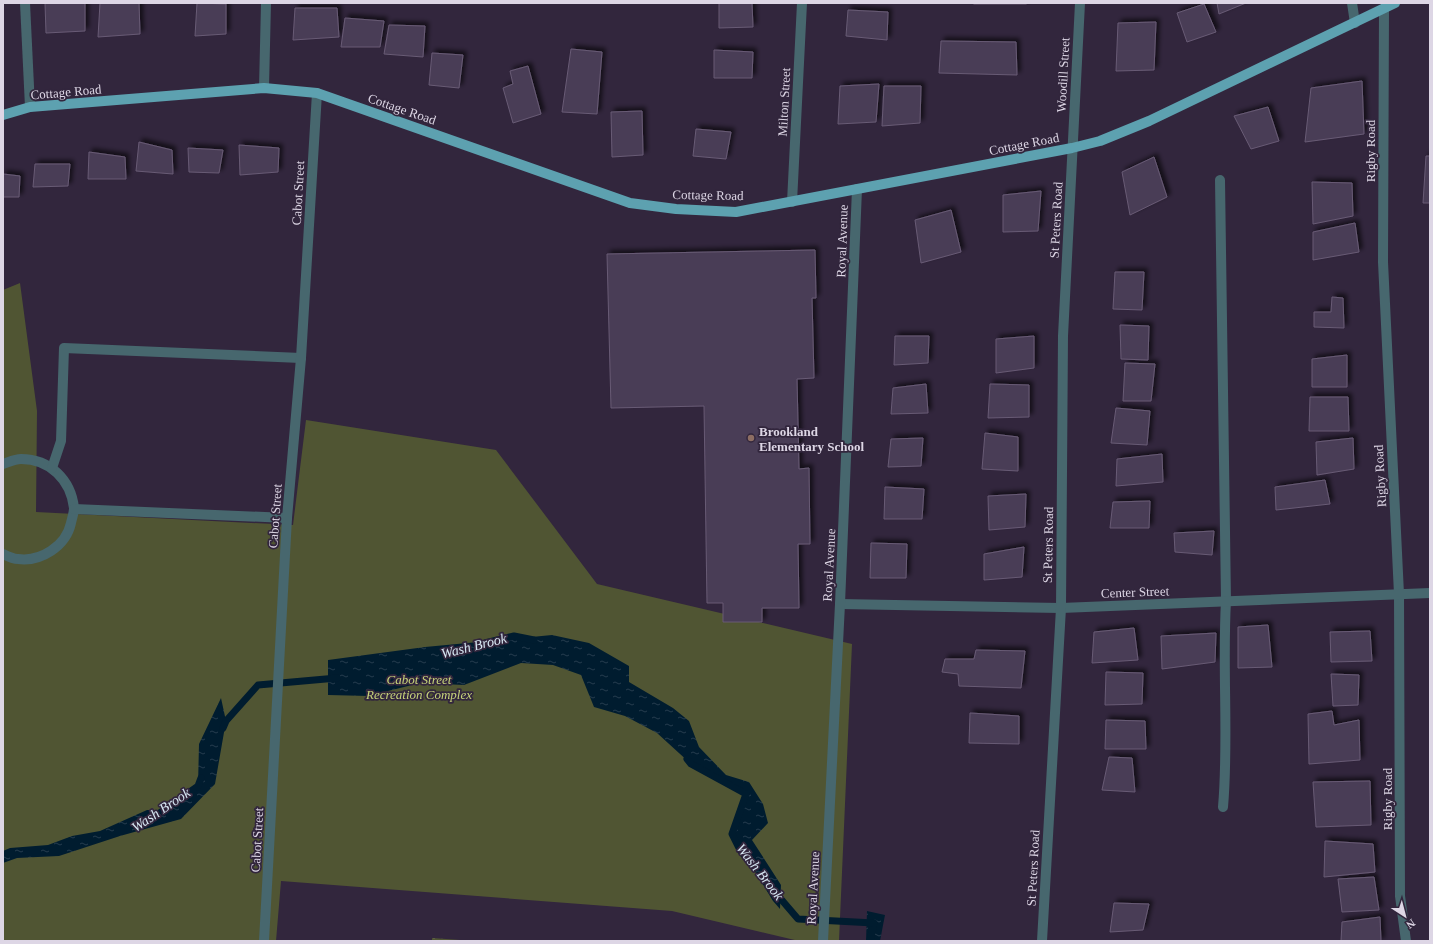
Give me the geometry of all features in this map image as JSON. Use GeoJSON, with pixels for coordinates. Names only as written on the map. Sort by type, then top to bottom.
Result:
{"type":"FeatureCollection","features":[{"type":"Feature","properties":{"kind":"main road","name":"Cottage Road"},"geometry":{"type":"LineString","coordinates":[[3,115],[30,107],[264,88],[317,94],[630,203],[676,209],[736,212],[1072,148],[1100,141],[1149,121],[1395,3]]}},
{"type":"Feature","properties":{"kind":"street"},"geometry":{"type":"LineString","coordinates":[[25,3],[30,107]]}},
{"type":"Feature","properties":{"kind":"street"},"geometry":{"type":"LineString","coordinates":[[264,88],[266,3]]}},
{"type":"Feature","properties":{"kind":"street","name":"Milton Street"},"geometry":{"type":"LineString","coordinates":[[792,202],[802,3]]}},
{"type":"Feature","properties":{"kind":"street","name":"Woodill Street"},"geometry":{"type":"LineString","coordinates":[[1072,148],[1080,3]]}},
{"type":"Feature","properties":{"kind":"street"},"geometry":{"type":"LineString","coordinates":[[1352,3],[1355,23]]}},
{"type":"Feature","properties":{"kind":"street","name":"Rigby Road"},"geometry":{"type":"LineString","coordinates":[[1384,9],[1383,262],[1399,594],[1400,896],[1406,941]]}},
{"type":"Feature","properties":{"kind":"street","name":"Cabot Street"},"geometry":{"type":"LineString","coordinates":[[264,941],[287,518],[301,358],[317,94]]}},
{"type":"Feature","properties":{"kind":"street","name":"St Peters Road"},"geometry":{"type":"LineString","coordinates":[[1042,941],[1061,608],[1063,336],[1072,148]]}},
{"type":"Feature","properties":{"kind":"street"},"geometry":{"type":"LineString","coordinates":[[1220,180],[1226,601],[1224,634],[1225,761],[1223,807]]}},
{"type":"Feature","properties":{"kind":"street","name":"Royal Avenue"},"geometry":{"type":"LineString","coordinates":[[823,941],[840,604],[857,189]]}},
{"type":"Feature","properties":{"kind":"street"},"geometry":{"type":"LineString","coordinates":[[52,468],[60,441],[64,348],[301,358]]}},
{"type":"Feature","properties":{"kind":"street"},"geometry":{"type":"LineString","coordinates":[[3,464],[20,459],[37,461],[52,468],[68,485],[74,509],[69,531],[57,547],[37,558],[17,559],[3,554]]}},
{"type":"Feature","properties":{"kind":"street"},"geometry":{"type":"LineString","coordinates":[[74,509],[287,518]]}},
{"type":"Feature","properties":{"kind":"street","name":"Center Street"},"geometry":{"type":"LineString","coordinates":[[840,604],[1061,608],[1430,593]]}},
{"type":"Feature","properties":{"kind":"green space","name":"Cabot Street Recreation Complex"},"geometry":{"type":"Polygon","coordinates":[[[20,283],[37,411],[36,512],[293,525],[306,420],[496,450],[597,584],[852,644],[839,941],[799,941],[672,911],[281,881],[276,941],[3,941],[3,290],[20,283]]]}},
{"type":"Feature","properties":{"kind":"green space"},"geometry":{"type":"Polygon","coordinates":[[[432,938],[474,941],[432,941],[432,938]]]}},
{"type":"Feature","properties":{"kind":"water"},"geometry":{"type":"Polygon","coordinates":[[[552,635],[589,643],[629,666],[629,682],[673,708],[689,721],[699,747],[726,775],[749,782],[763,804],[768,823],[752,840],[781,885],[780,909],[773,901],[732,834],[745,794],[691,764],[657,733],[625,716],[594,707],[581,675],[553,665],[521,663],[464,685],[420,683],[368,696],[328,695],[328,660],[425,647],[552,635]]]}},
{"type":"Feature","properties":{"kind":"water"},"geometry":{"type":"Polygon","coordinates":[[[221,698],[226,721],[215,784],[181,819],[120,836],[59,856],[17,858],[3,863],[3,851],[10,848],[48,845],[72,836],[100,831],[147,810],[168,810],[198,786],[199,744],[221,698]]]}},
{"type":"Feature","properties":{"kind":"water"},"geometry":{"type":"Polygon","coordinates":[[[867,911],[885,915],[880,941],[866,941],[867,911]]]}},
{"type":"Feature","properties":{"kind":"building"},"geometry":{"type":"Polygon","coordinates":[[[45,3],[85,3],[85,31],[46,33],[45,3]]]}},
{"type":"Feature","properties":{"kind":"building"},"geometry":{"type":"Polygon","coordinates":[[[100,3],[139,3],[140,34],[98,37],[100,3]]]}},
{"type":"Feature","properties":{"kind":"building"},"geometry":{"type":"Polygon","coordinates":[[[197,3],[226,4],[226,34],[195,36],[197,3]]]}},
{"type":"Feature","properties":{"kind":"building"},"geometry":{"type":"Polygon","coordinates":[[[719,3],[752,3],[753,27],[719,28],[719,3]]]}},
{"type":"Feature","properties":{"kind":"building"},"geometry":{"type":"Polygon","coordinates":[[[1026,3],[1026,4],[974,4],[1026,3]]]}},
{"type":"Feature","properties":{"kind":"building"},"geometry":{"type":"Polygon","coordinates":[[[1217,3],[1246,3],[1219,14],[1217,3]]]}},
{"type":"Feature","properties":{"kind":"building"},"geometry":{"type":"Polygon","coordinates":[[[1204,4],[1216,32],[1187,42],[1177,13],[1204,4]]]}},
{"type":"Feature","properties":{"kind":"building"},"geometry":{"type":"Polygon","coordinates":[[[295,8],[337,8],[339,37],[293,40],[295,8]]]}},
{"type":"Feature","properties":{"kind":"building"},"geometry":{"type":"Polygon","coordinates":[[[848,10],[888,12],[887,40],[846,36],[848,10]]]}},
{"type":"Feature","properties":{"kind":"building"},"geometry":{"type":"Polygon","coordinates":[[[345,18],[384,21],[380,47],[341,47],[345,18]]]}},
{"type":"Feature","properties":{"kind":"building"},"geometry":{"type":"Polygon","coordinates":[[[1156,22],[1154,70],[1116,71],[1118,23],[1156,22]]]}},
{"type":"Feature","properties":{"kind":"building"},"geometry":{"type":"Polygon","coordinates":[[[389,25],[425,26],[423,57],[384,54],[389,25]]]}},
{"type":"Feature","properties":{"kind":"building"},"geometry":{"type":"Polygon","coordinates":[[[941,41],[1016,42],[1017,75],[939,73],[941,41]]]}},
{"type":"Feature","properties":{"kind":"building"},"geometry":{"type":"Polygon","coordinates":[[[571,49],[602,52],[597,114],[562,112],[571,49]]]}},
{"type":"Feature","properties":{"kind":"building"},"geometry":{"type":"Polygon","coordinates":[[[714,50],[753,52],[752,78],[714,78],[714,50]]]}},
{"type":"Feature","properties":{"kind":"building"},"geometry":{"type":"Polygon","coordinates":[[[432,53],[463,55],[459,88],[429,85],[432,53]]]}},
{"type":"Feature","properties":{"kind":"building"},"geometry":{"type":"Polygon","coordinates":[[[528,66],[541,114],[513,123],[503,88],[513,84],[510,71],[528,66]]]}},
{"type":"Feature","properties":{"kind":"building"},"geometry":{"type":"Polygon","coordinates":[[[1362,81],[1364,134],[1305,142],[1311,88],[1362,81]]]}},
{"type":"Feature","properties":{"kind":"building"},"geometry":{"type":"Polygon","coordinates":[[[879,84],[876,122],[838,124],[840,86],[879,84]]]}},
{"type":"Feature","properties":{"kind":"building"},"geometry":{"type":"Polygon","coordinates":[[[884,86],[921,86],[920,123],[882,126],[884,86]]]}},
{"type":"Feature","properties":{"kind":"building"},"geometry":{"type":"Polygon","coordinates":[[[1268,107],[1279,141],[1251,149],[1234,116],[1268,107]]]}},
{"type":"Feature","properties":{"kind":"building"},"geometry":{"type":"Polygon","coordinates":[[[642,111],[643,155],[612,157],[611,112],[642,111]]]}},
{"type":"Feature","properties":{"kind":"building"},"geometry":{"type":"Polygon","coordinates":[[[696,129],[731,132],[726,159],[693,156],[696,129]]]}},
{"type":"Feature","properties":{"kind":"building"},"geometry":{"type":"Polygon","coordinates":[[[139,142],[172,150],[173,174],[136,171],[139,142]]]}},
{"type":"Feature","properties":{"kind":"building"},"geometry":{"type":"Polygon","coordinates":[[[239,145],[279,148],[278,172],[240,175],[239,145]]]}},
{"type":"Feature","properties":{"kind":"building"},"geometry":{"type":"Polygon","coordinates":[[[188,148],[223,150],[219,173],[189,172],[188,148]]]}},
{"type":"Feature","properties":{"kind":"building"},"geometry":{"type":"Polygon","coordinates":[[[89,152],[125,157],[126,179],[88,179],[89,152]]]}},
{"type":"Feature","properties":{"kind":"building"},"geometry":{"type":"Polygon","coordinates":[[[1426,156],[1430,156],[1430,203],[1423,203],[1426,156]]]}},
{"type":"Feature","properties":{"kind":"building"},"geometry":{"type":"Polygon","coordinates":[[[1154,157],[1167,197],[1130,215],[1122,172],[1154,157]]]}},
{"type":"Feature","properties":{"kind":"building"},"geometry":{"type":"Polygon","coordinates":[[[35,164],[70,164],[68,186],[33,187],[35,164]]]}},
{"type":"Feature","properties":{"kind":"building"},"geometry":{"type":"Polygon","coordinates":[[[3,174],[20,176],[19,197],[3,197],[3,174]]]}},
{"type":"Feature","properties":{"kind":"building"},"geometry":{"type":"Polygon","coordinates":[[[1312,182],[1352,183],[1353,216],[1313,224],[1312,182]]]}},
{"type":"Feature","properties":{"kind":"building"},"geometry":{"type":"Polygon","coordinates":[[[1041,191],[1038,231],[1003,232],[1003,195],[1041,191]]]}},
{"type":"Feature","properties":{"kind":"building"},"geometry":{"type":"Polygon","coordinates":[[[951,210],[961,252],[921,263],[915,220],[951,210]]]}},
{"type":"Feature","properties":{"kind":"building"},"geometry":{"type":"Polygon","coordinates":[[[1355,223],[1359,252],[1313,260],[1313,232],[1355,223]]]}},
{"type":"Feature","properties":{"kind":"building","name":"Brookland Elementary School"},"geometry":{"type":"Polygon","coordinates":[[[815,250],[816,298],[812,298],[814,378],[797,379],[799,469],[809,468],[810,544],[798,544],[799,608],[762,608],[762,622],[723,622],[723,603],[707,603],[704,406],[611,408],[607,254],[815,250]]]}},
{"type":"Feature","properties":{"kind":"building"},"geometry":{"type":"Polygon","coordinates":[[[1115,272],[1144,272],[1142,310],[1113,309],[1115,272]]]}},
{"type":"Feature","properties":{"kind":"building"},"geometry":{"type":"Polygon","coordinates":[[[1332,297],[1343,298],[1344,328],[1314,327],[1314,312],[1331,312],[1332,297]]]}},
{"type":"Feature","properties":{"kind":"building"},"geometry":{"type":"Polygon","coordinates":[[[1120,325],[1149,326],[1148,360],[1121,359],[1120,325]]]}},
{"type":"Feature","properties":{"kind":"building"},"geometry":{"type":"Polygon","coordinates":[[[895,336],[929,336],[928,363],[894,365],[895,336]]]}},
{"type":"Feature","properties":{"kind":"building"},"geometry":{"type":"Polygon","coordinates":[[[1034,336],[1034,368],[996,373],[996,339],[1034,336]]]}},
{"type":"Feature","properties":{"kind":"building"},"geometry":{"type":"Polygon","coordinates":[[[1347,355],[1347,387],[1312,387],[1312,359],[1347,355]]]}},
{"type":"Feature","properties":{"kind":"building"},"geometry":{"type":"Polygon","coordinates":[[[1125,363],[1155,364],[1151,401],[1123,401],[1125,363]]]}},
{"type":"Feature","properties":{"kind":"building"},"geometry":{"type":"Polygon","coordinates":[[[926,384],[928,413],[891,414],[893,388],[926,384]]]}},
{"type":"Feature","properties":{"kind":"building"},"geometry":{"type":"Polygon","coordinates":[[[990,384],[1029,385],[1029,417],[988,418],[990,384]]]}},
{"type":"Feature","properties":{"kind":"building"},"geometry":{"type":"Polygon","coordinates":[[[1310,397],[1348,397],[1349,431],[1309,431],[1310,397]]]}},
{"type":"Feature","properties":{"kind":"building"},"geometry":{"type":"Polygon","coordinates":[[[1116,408],[1150,411],[1147,445],[1111,443],[1116,408]]]}},
{"type":"Feature","properties":{"kind":"building"},"geometry":{"type":"Polygon","coordinates":[[[985,433],[1018,437],[1018,471],[982,469],[985,433]]]}},
{"type":"Feature","properties":{"kind":"building"},"geometry":{"type":"Polygon","coordinates":[[[923,438],[921,466],[888,467],[891,439],[923,438]]]}},
{"type":"Feature","properties":{"kind":"building"},"geometry":{"type":"Polygon","coordinates":[[[1353,438],[1354,469],[1317,475],[1316,442],[1353,438]]]}},
{"type":"Feature","properties":{"kind":"building"},"geometry":{"type":"Polygon","coordinates":[[[1162,454],[1163,482],[1116,486],[1117,459],[1162,454]]]}},
{"type":"Feature","properties":{"kind":"building"},"geometry":{"type":"Polygon","coordinates":[[[1325,480],[1330,504],[1276,510],[1275,487],[1325,480]]]}},
{"type":"Feature","properties":{"kind":"building"},"geometry":{"type":"Polygon","coordinates":[[[885,487],[924,489],[922,519],[884,519],[885,487]]]}},
{"type":"Feature","properties":{"kind":"building"},"geometry":{"type":"Polygon","coordinates":[[[1026,494],[1025,527],[989,530],[988,496],[1026,494]]]}},
{"type":"Feature","properties":{"kind":"building"},"geometry":{"type":"Polygon","coordinates":[[[1150,501],[1149,528],[1110,528],[1113,502],[1150,501]]]}},
{"type":"Feature","properties":{"kind":"building"},"geometry":{"type":"Polygon","coordinates":[[[1214,531],[1212,555],[1175,552],[1174,533],[1214,531]]]}},
{"type":"Feature","properties":{"kind":"building"},"geometry":{"type":"Polygon","coordinates":[[[871,543],[907,544],[906,578],[870,578],[871,543]]]}},
{"type":"Feature","properties":{"kind":"building"},"geometry":{"type":"Polygon","coordinates":[[[1024,547],[1022,577],[984,580],[984,554],[1024,547]]]}},
{"type":"Feature","properties":{"kind":"building"},"geometry":{"type":"Polygon","coordinates":[[[1268,625],[1272,667],[1238,668],[1238,627],[1268,625]]]}},
{"type":"Feature","properties":{"kind":"building"},"geometry":{"type":"Polygon","coordinates":[[[1134,628],[1138,660],[1092,663],[1094,632],[1134,628]]]}},
{"type":"Feature","properties":{"kind":"building"},"geometry":{"type":"Polygon","coordinates":[[[1370,631],[1372,661],[1331,662],[1330,632],[1370,631]]]}},
{"type":"Feature","properties":{"kind":"building"},"geometry":{"type":"Polygon","coordinates":[[[1216,633],[1215,662],[1162,669],[1161,636],[1216,633]]]}},
{"type":"Feature","properties":{"kind":"building"},"geometry":{"type":"Polygon","coordinates":[[[976,650],[1025,651],[1021,688],[959,686],[958,674],[942,672],[945,659],[974,659],[976,650]]]}},
{"type":"Feature","properties":{"kind":"building"},"geometry":{"type":"Polygon","coordinates":[[[1106,672],[1143,673],[1142,704],[1105,705],[1106,672]]]}},
{"type":"Feature","properties":{"kind":"building"},"geometry":{"type":"Polygon","coordinates":[[[1331,674],[1359,675],[1358,705],[1333,706],[1331,674]]]}},
{"type":"Feature","properties":{"kind":"building"},"geometry":{"type":"Polygon","coordinates":[[[1332,711],[1334,725],[1359,720],[1360,760],[1309,764],[1308,714],[1332,711]]]}},
{"type":"Feature","properties":{"kind":"building"},"geometry":{"type":"Polygon","coordinates":[[[970,713],[1019,716],[1019,744],[969,743],[970,713]]]}},
{"type":"Feature","properties":{"kind":"building"},"geometry":{"type":"Polygon","coordinates":[[[1106,720],[1145,721],[1146,749],[1105,749],[1106,720]]]}},
{"type":"Feature","properties":{"kind":"building"},"geometry":{"type":"Polygon","coordinates":[[[1109,757],[1132,758],[1135,792],[1102,790],[1109,757]]]}},
{"type":"Feature","properties":{"kind":"building"},"geometry":{"type":"Polygon","coordinates":[[[1370,781],[1371,825],[1316,827],[1313,782],[1370,781]]]}},
{"type":"Feature","properties":{"kind":"building"},"geometry":{"type":"Polygon","coordinates":[[[1325,841],[1373,844],[1375,872],[1324,877],[1325,841]]]}},
{"type":"Feature","properties":{"kind":"building"},"geometry":{"type":"Polygon","coordinates":[[[1374,877],[1379,910],[1342,912],[1338,879],[1374,877]]]}},
{"type":"Feature","properties":{"kind":"building"},"geometry":{"type":"Polygon","coordinates":[[[1114,903],[1149,904],[1143,930],[1110,932],[1114,903]]]}},
{"type":"Feature","properties":{"kind":"building"},"geometry":{"type":"Polygon","coordinates":[[[1380,917],[1381,941],[1341,941],[1342,922],[1380,917]]]}},
{"type":"Feature","properties":{"kind":"waterway","name":"Wash Brook"},"geometry":{"type":"LineString","coordinates":[[485,643],[514,636],[534,640]]}},
{"type":"Feature","properties":{"kind":"waterway","name":"Wash Brook"},"geometry":{"type":"LineString","coordinates":[[223,728],[226,721],[258,685],[337,678]]}},
{"type":"Feature","properties":{"kind":"waterway","name":"Wash Brook"},"geometry":{"type":"LineString","coordinates":[[687,759],[691,764],[746,794],[732,834],[740,850],[753,866]]}},
{"type":"Feature","properties":{"kind":"waterway","name":"Wash Brook"},"geometry":{"type":"LineString","coordinates":[[158,814],[198,786],[201,778]]}},
{"type":"Feature","properties":{"kind":"waterway","name":"Wash Brook"},"geometry":{"type":"LineString","coordinates":[[774,891],[798,919],[874,923],[870,941]]}},
{"type":"Feature","properties":{"kind":"place","name":"Brookland Elementary School"},"geometry":{"type":"Point","coordinates":[751,438]}}]}
